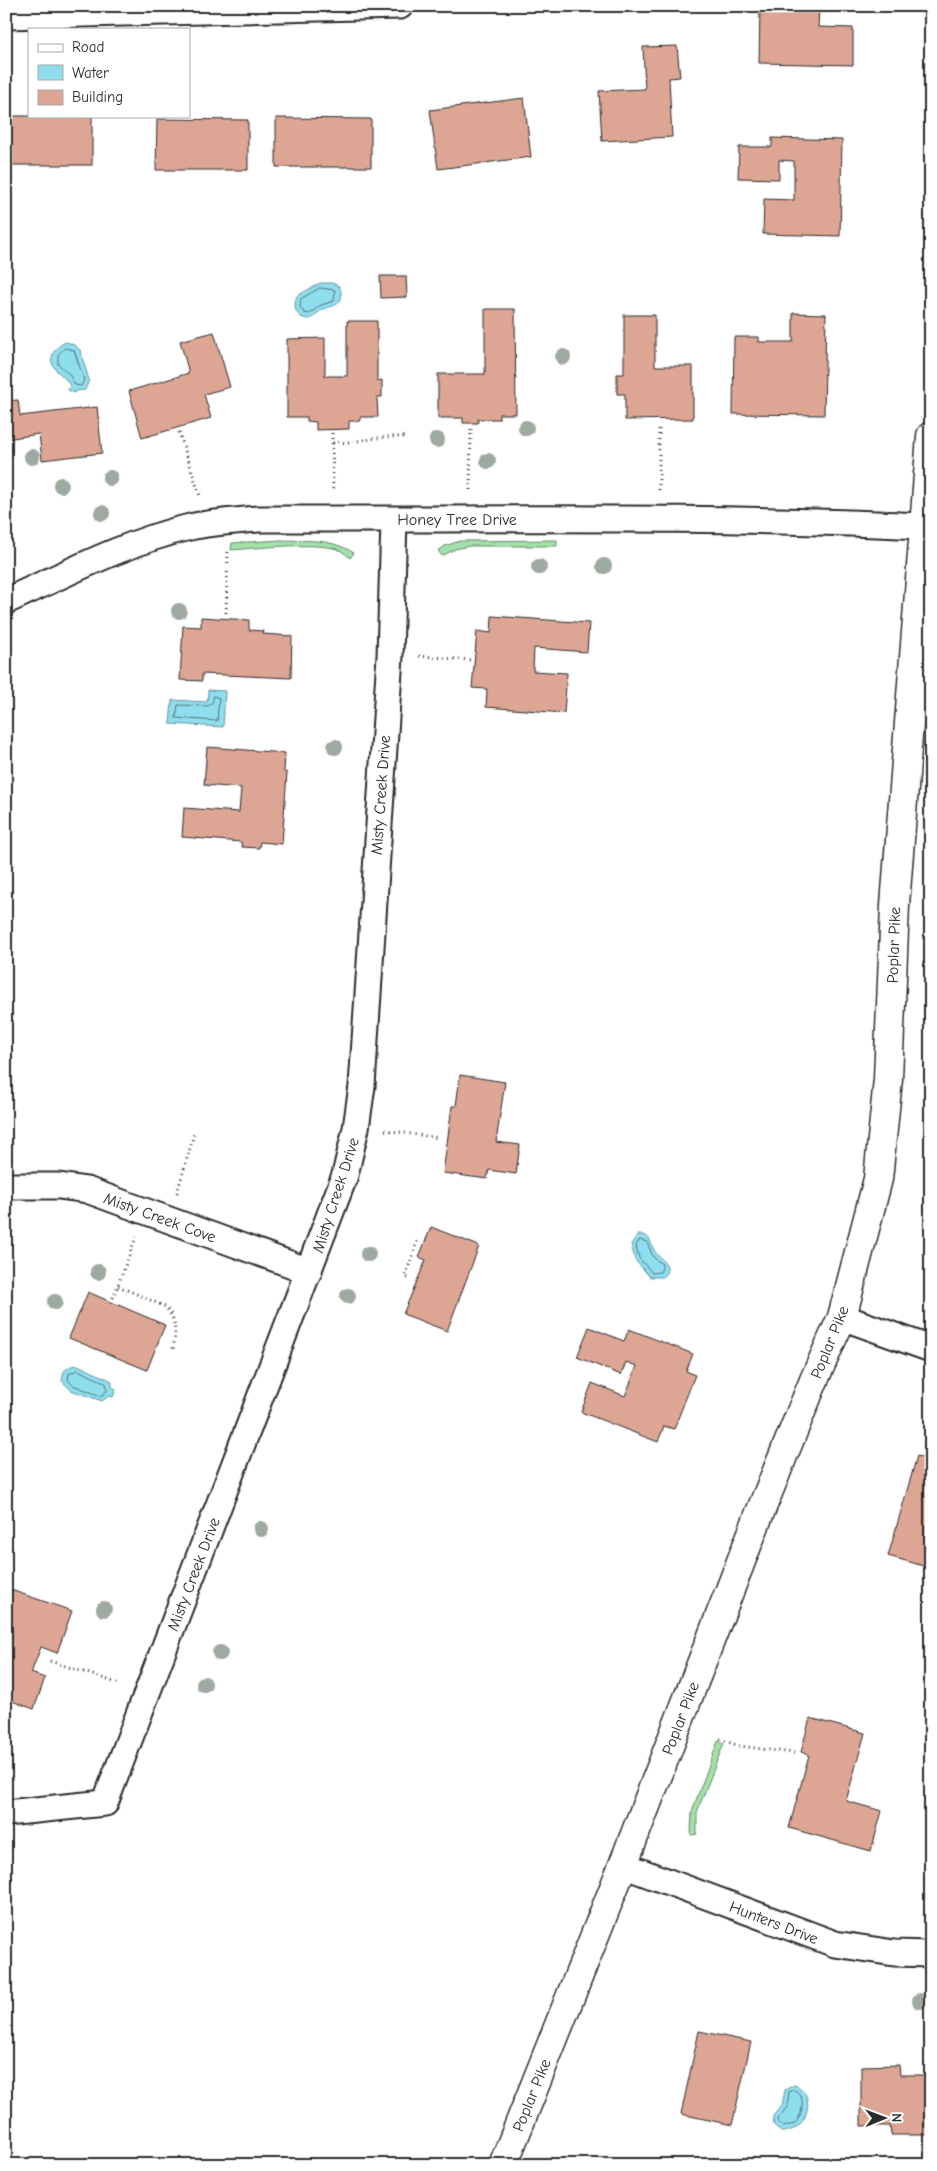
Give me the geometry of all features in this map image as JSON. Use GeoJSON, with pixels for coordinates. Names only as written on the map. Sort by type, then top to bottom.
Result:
{"type":"FeatureCollection","features":[{"type":"Feature","properties":{"kind":"main road","name":"Poplar Pike"},"geometry":{"type":"LineString","coordinates":[[503,2165],[759,1515],[842,1317],[878,1179],[888,1079],[895,906],[922,526],[931,436]]}},
{"type":"Feature","properties":{"kind":"street"},"geometry":{"type":"LineString","coordinates":[[6,16],[400,6]]}},
{"type":"Feature","properties":{"kind":"street","name":"Honey Tree Drive"},"geometry":{"type":"LineString","coordinates":[[6,601],[157,536],[192,526],[258,519],[591,518],[922,526]]}},
{"type":"Feature","properties":{"kind":"street","name":"Misty Creek Drive"},"geometry":{"type":"LineString","coordinates":[[6,1813],[105,1803],[345,1175],[356,1128],[362,1086],[390,656],[394,520]]}},
{"type":"Feature","properties":{"kind":"street","name":"Misty Creek Cove"},"geometry":{"type":"LineString","coordinates":[[6,1186],[59,1186],[88,1190],[309,1271]]}},
{"type":"Feature","properties":{"kind":"street"},"geometry":{"type":"LineString","coordinates":[[842,1317],[931,1349]]}},
{"type":"Feature","properties":{"kind":"street","name":"Hunters Drive"},"geometry":{"type":"LineString","coordinates":[[623,1864],[835,1944],[894,1953],[931,1954]]}},
{"type":"Feature","properties":{"kind":"path"},"geometry":{"type":"LineString","coordinates":[[659,425],[659,492]]}},
{"type":"Feature","properties":{"kind":"path"},"geometry":{"type":"LineString","coordinates":[[470,492],[472,429]]}},
{"type":"Feature","properties":{"kind":"path"},"geometry":{"type":"LineString","coordinates":[[179,432],[202,501]]}},
{"type":"Feature","properties":{"kind":"path"},"geometry":{"type":"LineString","coordinates":[[332,433],[333,494]]}},
{"type":"Feature","properties":{"kind":"path"},"geometry":{"type":"LineString","coordinates":[[332,443],[353,443],[375,437],[405,437]]}},
{"type":"Feature","properties":{"kind":"path"},"geometry":{"type":"LineString","coordinates":[[226,613],[228,544]]}},
{"type":"Feature","properties":{"kind":"path"},"geometry":{"type":"LineString","coordinates":[[413,656],[471,660]]}},
{"type":"Feature","properties":{"kind":"path"},"geometry":{"type":"LineString","coordinates":[[380,1130],[439,1138]]}},
{"type":"Feature","properties":{"kind":"path"},"geometry":{"type":"LineString","coordinates":[[176,1198],[194,1134]]}},
{"type":"Feature","properties":{"kind":"path"},"geometry":{"type":"LineString","coordinates":[[113,1298],[138,1233]]}},
{"type":"Feature","properties":{"kind":"path"},"geometry":{"type":"LineString","coordinates":[[408,1278],[405,1277],[418,1239]]}},
{"type":"Feature","properties":{"kind":"path"},"geometry":{"type":"LineString","coordinates":[[118,1286],[164,1306],[169,1311],[176,1327],[173,1349]]}},
{"type":"Feature","properties":{"kind":"path"},"geometry":{"type":"LineString","coordinates":[[50,1661],[123,1685]]}},
{"type":"Feature","properties":{"kind":"path"},"geometry":{"type":"LineString","coordinates":[[720,1739],[739,1746],[794,1753]]}},
{"type":"Feature","properties":{"kind":"green space"},"geometry":{"type":"Polygon","coordinates":[[[281,540],[328,543],[354,553],[350,558],[337,549],[314,546],[231,550],[232,543],[281,540]]]}},
{"type":"Feature","properties":{"kind":"green space"},"geometry":{"type":"Polygon","coordinates":[[[557,540],[557,546],[469,546],[455,549],[442,556],[438,551],[445,546],[460,541],[557,540]]]}},
{"type":"Feature","properties":{"kind":"green space"},"geometry":{"type":"Polygon","coordinates":[[[718,1741],[724,1743],[697,1812],[697,1834],[691,1835],[692,1811],[718,1741]]]}},
{"type":"Feature","properties":{"kind":"water"},"geometry":{"type":"Polygon","coordinates":[[[320,283],[332,283],[339,286],[341,297],[339,303],[322,310],[310,319],[301,317],[295,308],[297,296],[320,283]]]}},
{"type":"Feature","properties":{"kind":"water"},"geometry":{"type":"Polygon","coordinates":[[[67,342],[80,350],[89,380],[85,390],[74,393],[68,390],[70,386],[52,363],[54,352],[60,345],[67,342]]]}},
{"type":"Feature","properties":{"kind":"water"},"geometry":{"type":"Polygon","coordinates":[[[208,690],[225,691],[223,727],[170,724],[172,700],[207,702],[208,690]]]}},
{"type":"Feature","properties":{"kind":"water"},"geometry":{"type":"Polygon","coordinates":[[[638,1235],[646,1236],[650,1240],[656,1253],[666,1264],[667,1269],[663,1277],[650,1277],[635,1260],[631,1244],[638,1235]]]}},
{"type":"Feature","properties":{"kind":"water"},"geometry":{"type":"Polygon","coordinates":[[[78,1365],[112,1381],[112,1387],[116,1389],[113,1397],[109,1396],[102,1401],[71,1390],[62,1381],[64,1371],[71,1366],[78,1365]]]}},
{"type":"Feature","properties":{"kind":"water"},"geometry":{"type":"Polygon","coordinates":[[[794,2085],[806,2095],[807,2111],[804,2119],[798,2126],[781,2132],[774,2125],[773,2116],[782,2105],[785,2090],[794,2085]]]}},
{"type":"Feature","properties":{"kind":"building"},"geometry":{"type":"Polygon","coordinates":[[[760,7],[819,8],[818,27],[853,28],[853,65],[759,63],[760,7]]]}},
{"type":"Feature","properties":{"kind":"building"},"geometry":{"type":"Polygon","coordinates":[[[677,46],[680,77],[669,78],[672,137],[602,141],[599,91],[645,89],[643,47],[677,46]]]}},
{"type":"Feature","properties":{"kind":"building"},"geometry":{"type":"Polygon","coordinates":[[[524,98],[531,157],[438,169],[430,110],[524,98]]]}},
{"type":"Feature","properties":{"kind":"building"},"geometry":{"type":"Polygon","coordinates":[[[7,116],[28,116],[28,118],[92,118],[92,165],[7,165],[7,116]]]}},
{"type":"Feature","properties":{"kind":"building"},"geometry":{"type":"Polygon","coordinates":[[[276,118],[371,119],[371,167],[276,167],[276,118]]]}},
{"type":"Feature","properties":{"kind":"building"},"geometry":{"type":"Polygon","coordinates":[[[157,119],[248,120],[248,170],[156,170],[157,119]]]}},
{"type":"Feature","properties":{"kind":"building"},"geometry":{"type":"Polygon","coordinates":[[[772,138],[842,140],[840,236],[763,234],[764,199],[794,200],[794,161],[779,160],[779,179],[738,178],[739,147],[772,147],[772,138]]]}},
{"type":"Feature","properties":{"kind":"building"},"geometry":{"type":"Polygon","coordinates":[[[380,276],[406,276],[407,297],[381,298],[380,276]]]}},
{"type":"Feature","properties":{"kind":"building"},"geometry":{"type":"Polygon","coordinates":[[[485,309],[515,309],[516,414],[499,414],[499,419],[478,419],[478,423],[463,423],[463,418],[438,418],[438,374],[485,374],[485,309]]]}},
{"type":"Feature","properties":{"kind":"building"},"geometry":{"type":"Polygon","coordinates":[[[793,313],[826,314],[824,415],[733,414],[734,337],[759,337],[759,342],[793,342],[793,313]]]}},
{"type":"Feature","properties":{"kind":"building"},"geometry":{"type":"Polygon","coordinates":[[[624,315],[655,315],[655,366],[693,366],[693,419],[625,420],[625,394],[617,394],[617,374],[624,374],[624,315]]]}},
{"type":"Feature","properties":{"kind":"building"},"geometry":{"type":"Polygon","coordinates":[[[347,321],[377,321],[377,381],[382,380],[382,397],[377,397],[378,417],[360,417],[360,421],[349,421],[349,429],[316,430],[316,422],[307,421],[307,417],[287,417],[287,339],[325,338],[325,376],[347,376],[347,321]]]}},
{"type":"Feature","properties":{"kind":"building"},"geometry":{"type":"Polygon","coordinates":[[[214,332],[230,387],[204,394],[211,418],[142,438],[129,391],[189,373],[180,341],[214,332]]]}},
{"type":"Feature","properties":{"kind":"building"},"geometry":{"type":"Polygon","coordinates":[[[18,400],[20,416],[97,407],[102,453],[42,460],[39,434],[6,439],[6,401],[18,400]]]}},
{"type":"Feature","properties":{"kind":"building"},"geometry":{"type":"Polygon","coordinates":[[[492,616],[589,623],[587,652],[534,648],[533,671],[567,673],[564,713],[486,707],[487,689],[472,688],[477,631],[491,633],[492,616]]]}},
{"type":"Feature","properties":{"kind":"building"},"geometry":{"type":"Polygon","coordinates":[[[201,617],[249,620],[249,630],[263,631],[263,634],[292,636],[291,678],[202,674],[202,681],[180,680],[183,626],[201,627],[201,617]]]}},
{"type":"Feature","properties":{"kind":"building"},"geometry":{"type":"Polygon","coordinates":[[[207,747],[285,753],[284,772],[287,773],[282,844],[260,842],[259,848],[242,847],[241,842],[182,837],[184,808],[239,812],[241,788],[204,785],[207,747]]]}},
{"type":"Feature","properties":{"kind":"building"},"geometry":{"type":"Polygon","coordinates":[[[460,1075],[505,1082],[496,1142],[520,1145],[516,1174],[489,1170],[487,1179],[443,1173],[452,1106],[456,1106],[460,1075]]]}},
{"type":"Feature","properties":{"kind":"building"},"geometry":{"type":"Polygon","coordinates":[[[431,1227],[479,1246],[447,1331],[403,1314],[426,1260],[419,1257],[431,1227]]]}},
{"type":"Feature","properties":{"kind":"building"},"geometry":{"type":"Polygon","coordinates":[[[88,1292],[165,1325],[147,1370],[69,1338],[88,1292]]]}},
{"type":"Feature","properties":{"kind":"building"},"geometry":{"type":"Polygon","coordinates":[[[589,1327],[624,1341],[629,1329],[693,1354],[686,1371],[695,1375],[674,1429],[664,1426],[658,1442],[581,1412],[592,1383],[625,1396],[637,1366],[626,1362],[621,1375],[577,1357],[589,1327]]]}},
{"type":"Feature","properties":{"kind":"building"},"geometry":{"type":"Polygon","coordinates":[[[917,1456],[931,1460],[931,1568],[888,1556],[917,1456]]]}},
{"type":"Feature","properties":{"kind":"building"},"geometry":{"type":"Polygon","coordinates":[[[11,1590],[72,1611],[57,1653],[41,1647],[31,1673],[45,1678],[34,1709],[6,1699],[6,1603],[11,1590]]]}},
{"type":"Feature","properties":{"kind":"building"},"geometry":{"type":"Polygon","coordinates":[[[810,1718],[865,1733],[846,1801],[882,1811],[871,1851],[789,1828],[809,1755],[801,1752],[810,1718]]]}},
{"type":"Feature","properties":{"kind":"building"},"geometry":{"type":"Polygon","coordinates":[[[699,2031],[751,2042],[732,2125],[681,2114],[699,2031]]]}},
{"type":"Feature","properties":{"kind":"building"},"geometry":{"type":"Polygon","coordinates":[[[899,2065],[900,2075],[931,2075],[931,2135],[891,2135],[890,2126],[861,2126],[861,2066],[899,2065]]]}}]}
